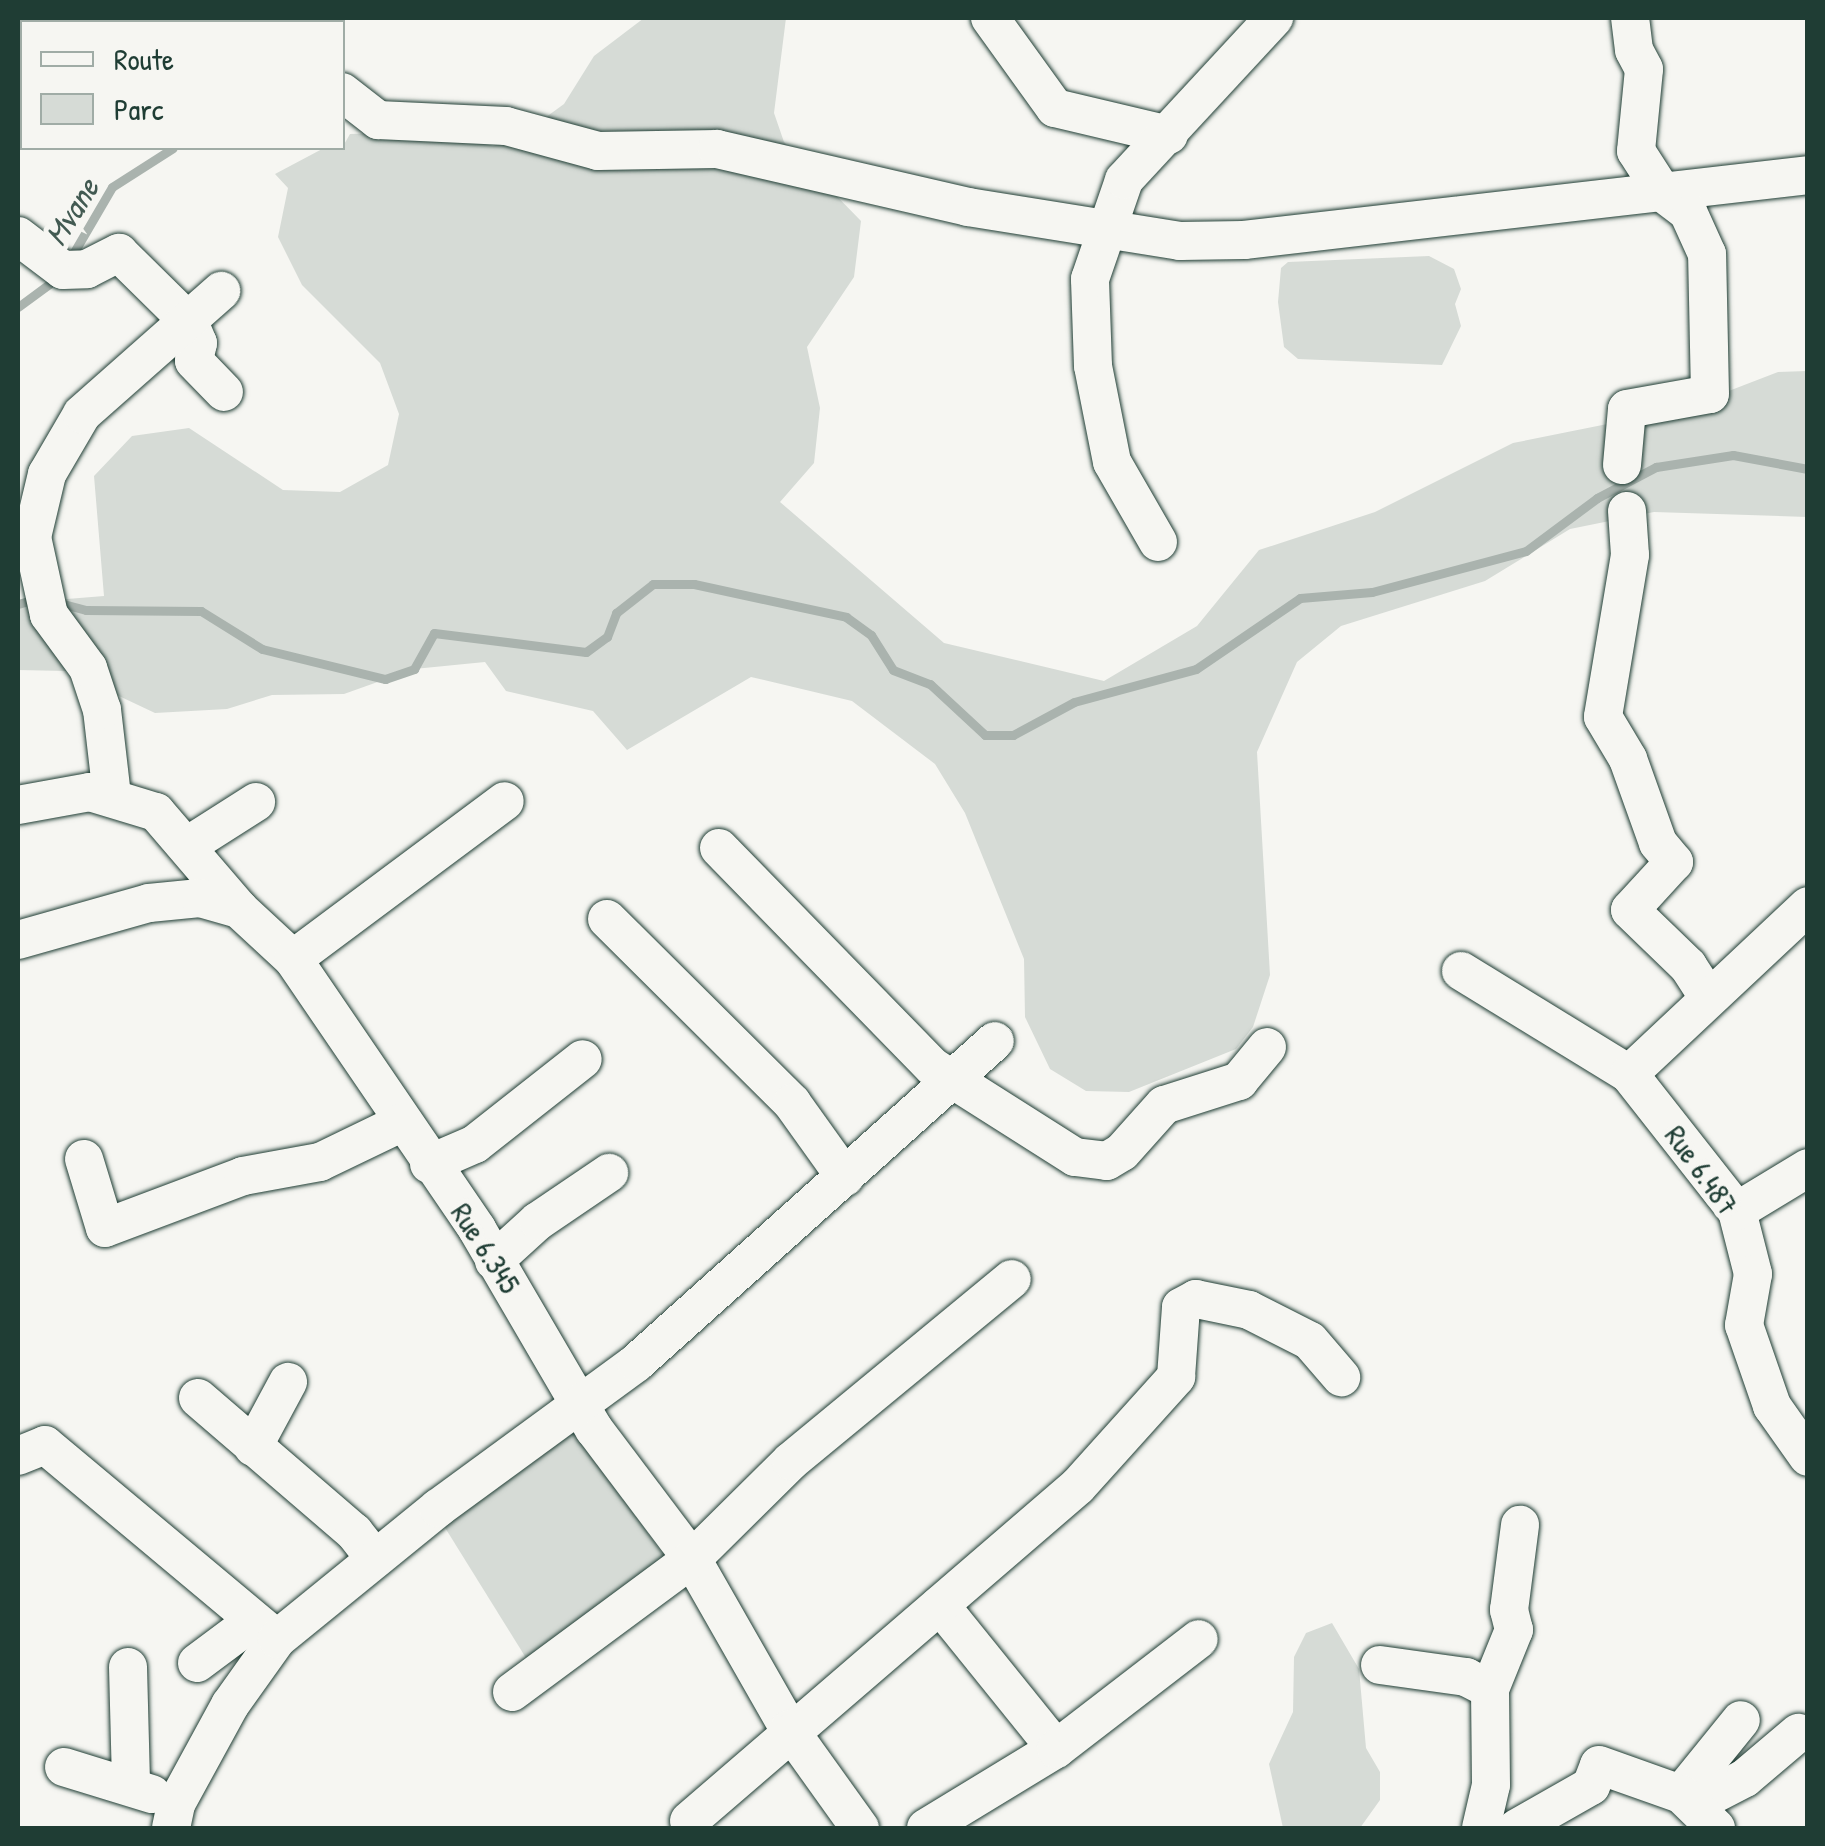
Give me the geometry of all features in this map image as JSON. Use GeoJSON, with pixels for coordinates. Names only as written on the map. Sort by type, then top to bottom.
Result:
{"type":"FeatureCollection","features":[{"type":"Feature","properties":{"kind":"street"},"geometry":{"type":"LineString","coordinates":[[990,18],[1055,108],[1168,135]]}},
{"type":"Feature","properties":{"kind":"street"},"geometry":{"type":"LineString","coordinates":[[1158,542],[1122,485],[1107,444],[1093,366],[1090,280],[1120,229],[1124,180],[1274,18]]}},
{"type":"Feature","properties":{"kind":"street"},"geometry":{"type":"LineString","coordinates":[[1622,465],[1627,409],[1710,394],[1707,254],[1688,212],[1663,193],[1636,151],[1644,69],[1634,50],[1630,18]]}},
{"type":"Feature","properties":{"kind":"street"},"geometry":{"type":"LineString","coordinates":[[345,94],[378,120],[506,126],[598,151],[717,150],[968,207],[1180,241],[1244,240],[1808,175]]}},
{"type":"Feature","properties":{"kind":"street"},"geometry":{"type":"LineString","coordinates":[[18,236],[63,270],[87,270],[119,253],[189,322],[198,343],[194,361],[224,392]]}},
{"type":"Feature","properties":{"kind":"street"},"geometry":{"type":"LineString","coordinates":[[112,796],[102,710],[88,668],[48,615],[23,529],[46,474],[82,414],[221,291]]}},
{"type":"Feature","properties":{"kind":"street"},"geometry":{"type":"LineString","coordinates":[[1627,512],[1630,555],[1603,717],[1628,760],[1658,843],[1674,862],[1630,910],[1688,966],[1708,998]]}},
{"type":"Feature","properties":{"kind":"street","name":"Rue 6.345"},"geometry":{"type":"LineString","coordinates":[[18,804],[90,792],[156,812],[239,909],[292,959],[494,1261],[579,1400],[692,1559],[789,1729],[860,1828]]}},
{"type":"Feature","properties":{"kind":"street"},"geometry":{"type":"LineString","coordinates":[[292,959],[506,801]]}},
{"type":"Feature","properties":{"kind":"street"},"geometry":{"type":"LineString","coordinates":[[187,846],[256,802]]}},
{"type":"Feature","properties":{"kind":"street"},"geometry":{"type":"LineString","coordinates":[[719,848],[941,1073],[1075,1157],[1107,1160],[1141,1137],[1164,1105],[1239,1081],[1267,1046]]}},
{"type":"Feature","properties":{"kind":"street"},"geometry":{"type":"LineString","coordinates":[[18,940],[150,902],[200,898],[239,909]]}},
{"type":"Feature","properties":{"kind":"street"},"geometry":{"type":"LineString","coordinates":[[1630,1074],[1808,906]]}},
{"type":"Feature","properties":{"kind":"street"},"geometry":{"type":"LineString","coordinates":[[607,919],[792,1103],[845,1177]]}},
{"type":"Feature","properties":{"kind":"street","name":"Rue 6.487"},"geometry":{"type":"LineString","coordinates":[[1460,971],[1630,1074],[1738,1211],[1752,1274],[1744,1325],[1772,1406],[1808,1457]]}},
{"type":"Feature","properties":{"kind":"street"},"geometry":{"type":"LineString","coordinates":[[429,1164],[475,1144],[583,1059]]}},
{"type":"Feature","properties":{"kind":"street"},"geometry":{"type":"LineString","coordinates":[[197,1663],[265,1630],[375,1559],[579,1400],[636,1363],[845,1177],[941,1073]]}},
{"type":"Feature","properties":{"kind":"street"},"geometry":{"type":"LineString","coordinates":[[84,1158],[105,1228],[243,1176],[320,1162],[400,1123]]}},
{"type":"Feature","properties":{"kind":"street"},"geometry":{"type":"LineString","coordinates":[[1738,1211],[1808,1168]]}},
{"type":"Feature","properties":{"kind":"street"},"geometry":{"type":"LineString","coordinates":[[494,1261],[538,1221],[609,1173]]}},
{"type":"Feature","properties":{"kind":"street"},"geometry":{"type":"LineString","coordinates":[[512,1692],[692,1559],[791,1461],[898,1380],[1012,1278]]}},
{"type":"Feature","properties":{"kind":"street"},"geometry":{"type":"LineString","coordinates":[[690,1821],[789,1729],[940,1606],[1078,1486],[1176,1377],[1181,1307],[1196,1299],[1249,1310],[1310,1341],[1341,1377]]}},
{"type":"Feature","properties":{"kind":"street"},"geometry":{"type":"LineString","coordinates":[[253,1447],[288,1382]]}},
{"type":"Feature","properties":{"kind":"street"},"geometry":{"type":"LineString","coordinates":[[198,1398],[354,1532],[375,1559]]}},
{"type":"Feature","properties":{"kind":"street"},"geometry":{"type":"LineString","coordinates":[[27,1443],[265,1630]]}},
{"type":"Feature","properties":{"kind":"street"},"geometry":{"type":"LineString","coordinates":[[1481,1828],[1491,1785],[1490,1689],[1514,1630],[1510,1610],[1520,1525]]}},
{"type":"Feature","properties":{"kind":"street"},"geometry":{"type":"LineString","coordinates":[[940,1606],[1056,1749]]}},
{"type":"Feature","properties":{"kind":"street"},"geometry":{"type":"LineString","coordinates":[[64,1766],[131,1785],[173,1816],[248,1673],[265,1630]]}},
{"type":"Feature","properties":{"kind":"street"},"geometry":{"type":"LineString","coordinates":[[926,1828],[1056,1749],[1199,1638]]}},
{"type":"Feature","properties":{"kind":"street"},"geometry":{"type":"LineString","coordinates":[[1380,1665],[1466,1677],[1490,1689]]}},
{"type":"Feature","properties":{"kind":"street"},"geometry":{"type":"LineString","coordinates":[[128,1667],[131,1785]]}},
{"type":"Feature","properties":{"kind":"street"},"geometry":{"type":"LineString","coordinates":[[1698,1809],[1741,1720]]}},
{"type":"Feature","properties":{"kind":"street"},"geometry":{"type":"LineString","coordinates":[[1698,1809],[1745,1778],[1798,1733]]}},
{"type":"Feature","properties":{"kind":"street"},"geometry":{"type":"LineString","coordinates":[[1516,1828],[1591,1786],[1599,1764],[1698,1809]]}},
{"type":"Feature","properties":{"kind":"green space"},"geometry":{"type":"Polygon","coordinates":[[[644,18],[786,18],[774,113],[784,142],[861,221],[854,277],[807,347],[820,408],[814,463],[780,502],[944,643],[1104,681],[1197,626],[1259,550],[1375,512],[1513,443],[1682,409],[1778,372],[1807,371],[1807,517],[1654,512],[1570,529],[1485,581],[1341,626],[1297,662],[1257,752],[1270,975],[1253,1027],[1236,1049],[1129,1092],[1086,1091],[1050,1069],[1025,1017],[1024,959],[965,813],[935,764],[852,701],[751,677],[627,750],[593,711],[506,691],[485,662],[414,669],[344,694],[272,695],[227,709],[155,713],[66,671],[18,670],[18,603],[104,596],[94,476],[132,436],[189,428],[283,490],[340,492],[388,465],[399,414],[380,363],[302,285],[278,237],[288,188],[275,174],[320,150],[345,150],[350,134],[437,131],[493,146],[520,136],[564,104],[594,56],[644,18]]]}},
{"type":"Feature","properties":{"kind":"green space"},"geometry":{"type":"Polygon","coordinates":[[[1429,256],[1454,269],[1461,289],[1455,304],[1461,326],[1442,365],[1298,359],[1284,347],[1278,302],[1281,268],[1288,262],[1429,256]]]}},
{"type":"Feature","properties":{"kind":"green space"},"geometry":{"type":"Polygon","coordinates":[[[573,1427],[666,1559],[526,1658],[439,1518],[573,1427]]]}},
{"type":"Feature","properties":{"kind":"green space"},"geometry":{"type":"Polygon","coordinates":[[[1332,1623],[1359,1669],[1366,1748],[1380,1772],[1380,1800],[1360,1828],[1283,1828],[1269,1764],[1293,1712],[1294,1657],[1306,1633],[1332,1623]]]}},
{"type":"Feature","properties":{"kind":"waterway","name":"Mvane"},"geometry":{"type":"LineString","coordinates":[[70,259],[112,187],[170,150]]}},
{"type":"Feature","properties":{"kind":"waterway","name":"Mvane"},"geometry":{"type":"LineString","coordinates":[[18,307],[56,279]]}},
{"type":"Feature","properties":{"kind":"waterway"},"geometry":{"type":"LineString","coordinates":[[56,602],[86,610],[201,611],[262,649],[385,679],[414,669],[434,633],[586,652],[607,637],[616,613],[653,584],[694,584],[846,617],[871,635],[893,670],[930,684],[985,735],[1013,735],[1074,702],[1196,669],[1300,598],[1372,592],[1526,551],[1597,498],[1656,467],[1733,455],[1808,469]]}},
{"type":"Feature","properties":{"kind":"waterway"},"geometry":{"type":"LineString","coordinates":[[18,604],[36,599]]}}]}
